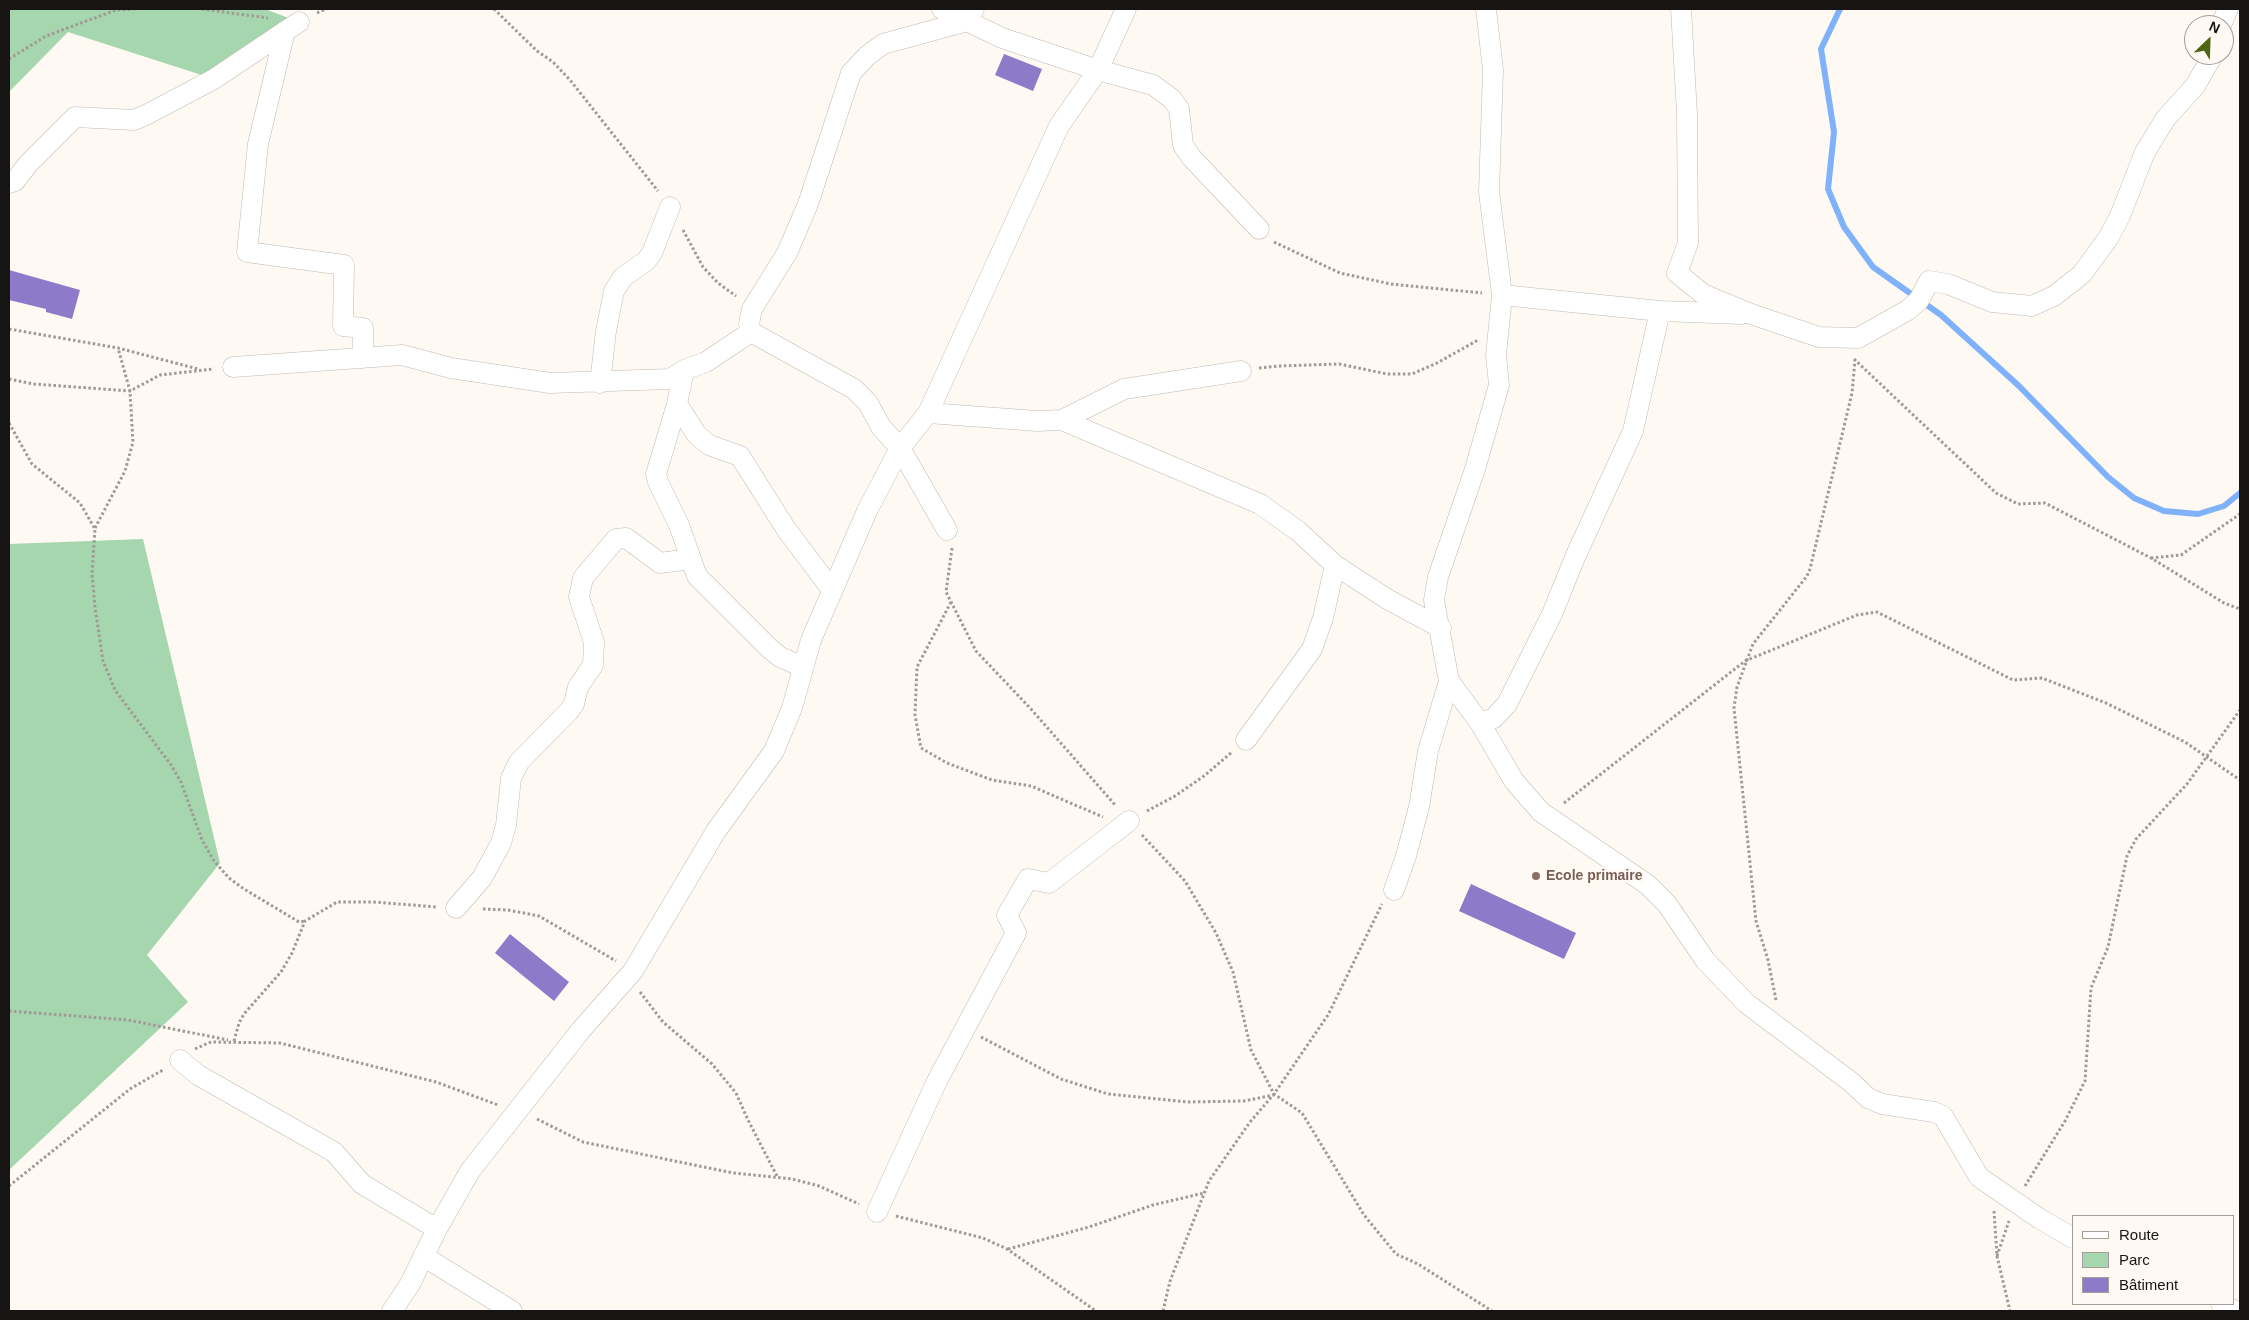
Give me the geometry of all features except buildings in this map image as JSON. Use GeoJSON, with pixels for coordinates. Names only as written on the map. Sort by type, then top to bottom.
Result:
{"type":"FeatureCollection","features":[{"type":"Feature","properties":{"kind":"street"},"geometry":{"type":"LineString","coordinates":[[942,9],[971,15],[1002,38],[1098,70],[1153,85],[1172,99],[1179,109],[1183,145],[1200,167],[1258,229]]}},
{"type":"Feature","properties":{"kind":"street"},"geometry":{"type":"LineString","coordinates":[[392,1311],[410,1284],[437,1229],[470,1171],[581,1030],[633,971],[716,830],[774,751],[792,708],[811,640],[867,511],[900,448],[928,414],[1059,126],[1098,70],[1126,9]]}},
{"type":"Feature","properties":{"kind":"street"},"geometry":{"type":"LineString","coordinates":[[1486,9],[1493,70],[1489,192],[1502,295],[1496,355],[1499,385],[1476,469],[1438,577],[1434,600],[1450,681],[1480,723],[1514,781],[1541,812],[1648,885],[1667,904],[1705,960],[1761,1016],[1786,1032],[1851,1082],[1868,1098],[1882,1104],[1934,1112],[1943,1116],[1979,1178],[2015,1203],[2072,1237]]}},
{"type":"Feature","properties":{"kind":"street"},"geometry":{"type":"LineString","coordinates":[[1682,9],[1688,114],[1688,243],[1677,272],[1703,294],[1751,314],[1819,336],[1858,338],[1908,310],[1919,300],[1929,281],[1948,284],[1992,302],[2032,306],[2054,296],[2082,274],[2109,237],[2120,216],[2145,152],[2166,118],[2196,86],[2208,65]]}},
{"type":"Feature","properties":{"kind":"street"},"geometry":{"type":"LineString","coordinates":[[947,530],[900,448],[881,427],[868,403],[854,390],[751,332],[749,324],[752,309],[787,253],[808,204],[851,73],[882,44],[971,15]]}},
{"type":"Feature","properties":{"kind":"street"},"geometry":{"type":"LineString","coordinates":[[9,183],[15,181],[28,164],[75,117],[134,120],[214,79],[292,27]]}},
{"type":"Feature","properties":{"kind":"street"},"geometry":{"type":"LineString","coordinates":[[292,27],[258,144],[247,252],[344,265],[344,326],[364,328],[363,358]]}},
{"type":"Feature","properties":{"kind":"street"},"geometry":{"type":"LineString","coordinates":[[600,383],[606,331],[614,291],[623,277],[646,261],[652,253],[670,206]]}},
{"type":"Feature","properties":{"kind":"street"},"geometry":{"type":"LineString","coordinates":[[1502,295],[1660,311],[1735,315],[1751,314]]}},
{"type":"Feature","properties":{"kind":"street"},"geometry":{"type":"LineString","coordinates":[[1480,723],[1494,718],[1507,704],[1552,614],[1576,555],[1630,440],[1637,420],[1660,311]]}},
{"type":"Feature","properties":{"kind":"street"},"geometry":{"type":"LineString","coordinates":[[233,367],[402,355],[451,368],[550,383],[600,383],[670,378],[684,370],[706,362],[751,332]]}},
{"type":"Feature","properties":{"kind":"street"},"geometry":{"type":"LineString","coordinates":[[684,370],[677,404],[656,474],[679,525],[697,576],[758,638],[780,657],[802,667]]}},
{"type":"Feature","properties":{"kind":"street"},"geometry":{"type":"LineString","coordinates":[[928,414],[1037,421],[1062,420],[1124,389],[1242,371]]}},
{"type":"Feature","properties":{"kind":"street"},"geometry":{"type":"LineString","coordinates":[[677,404],[697,435],[709,445],[740,456],[786,529],[832,590]]}},
{"type":"Feature","properties":{"kind":"street"},"geometry":{"type":"LineString","coordinates":[[1062,420],[1260,504],[1298,531],[1335,565],[1387,599],[1441,628]]}},
{"type":"Feature","properties":{"kind":"street"},"geometry":{"type":"LineString","coordinates":[[456,908],[482,878],[501,843],[506,825],[510,778],[519,762],[569,711],[574,704],[578,687],[593,665],[594,642],[579,597],[583,578],[616,540],[621,538],[626,538],[660,563],[690,559]]}},
{"type":"Feature","properties":{"kind":"street"},"geometry":{"type":"LineString","coordinates":[[1246,740],[1312,648],[1323,618],[1335,565]]}},
{"type":"Feature","properties":{"kind":"street"},"geometry":{"type":"LineString","coordinates":[[1394,890],[1406,856],[1417,815],[1428,751],[1450,681]]}},
{"type":"Feature","properties":{"kind":"street"},"geometry":{"type":"LineString","coordinates":[[877,1212],[937,1081],[1016,933],[1007,915],[1028,879],[1049,883],[1129,820]]}},
{"type":"Feature","properties":{"kind":"street"},"geometry":{"type":"LineString","coordinates":[[180,1060],[198,1075],[334,1152],[362,1184],[437,1229]]}},
{"type":"Feature","properties":{"kind":"street"},"geometry":{"type":"LineString","coordinates":[[423,1256],[512,1311]]}},
{"type":"Feature","properties":{"kind":"street"},"geometry":{"type":"LineString","coordinates":[[2224,1305],[2236,1311]]}},
{"type":"Feature","properties":{"kind":"path"},"geometry":{"type":"LineString","coordinates":[[9,59],[46,36],[116,10],[135,9]]}},
{"type":"Feature","properties":{"kind":"path"},"geometry":{"type":"LineString","coordinates":[[202,9],[292,27]]}},
{"type":"Feature","properties":{"kind":"path"},"geometry":{"type":"LineString","coordinates":[[494,9],[537,51],[553,62],[570,80],[670,206],[703,267],[718,283],[752,309]]}},
{"type":"Feature","properties":{"kind":"path"},"geometry":{"type":"LineString","coordinates":[[1258,229],[1267,239],[1340,273],[1391,284],[1502,295]]}},
{"type":"Feature","properties":{"kind":"path"},"geometry":{"type":"LineString","coordinates":[[1242,371],[1279,366],[1339,364],[1387,374],[1412,374],[1437,363],[1498,328]]}},
{"type":"Feature","properties":{"kind":"path"},"geometry":{"type":"LineString","coordinates":[[9,329],[118,348],[201,370]]}},
{"type":"Feature","properties":{"kind":"path"},"geometry":{"type":"LineString","coordinates":[[118,348],[130,391],[133,442],[125,471],[95,529],[92,574],[94,607],[103,661],[115,690],[171,765],[181,782],[202,840],[214,861],[230,878],[244,889],[299,922],[306,922],[337,902],[508,910],[539,916],[633,971],[640,994],[663,1022],[712,1064],[736,1093],[778,1178]]}},
{"type":"Feature","properties":{"kind":"path"},"geometry":{"type":"LineString","coordinates":[[1848,355],[1856,360],[1996,493],[2018,504],[2045,503],[2150,558],[2224,604],[2240,609]]}},
{"type":"Feature","properties":{"kind":"path"},"geometry":{"type":"LineString","coordinates":[[1776,1001],[1768,960],[1756,922],[1734,708],[1737,687],[1744,662],[1753,644],[1807,576],[1810,569],[1852,393],[1856,360]]}},
{"type":"Feature","properties":{"kind":"path"},"geometry":{"type":"LineString","coordinates":[[9,379],[34,384],[130,391],[160,376],[233,367]]}},
{"type":"Feature","properties":{"kind":"path"},"geometry":{"type":"LineString","coordinates":[[9,423],[32,464],[80,503],[95,529]]}},
{"type":"Feature","properties":{"kind":"path"},"geometry":{"type":"LineString","coordinates":[[2150,558],[2181,555],[2240,514]]}},
{"type":"Feature","properties":{"kind":"path"},"geometry":{"type":"LineString","coordinates":[[947,530],[953,540],[946,592],[976,650],[1031,708],[1185,881],[1216,933],[1233,972],[1251,1050],[1274,1094],[1302,1113],[1364,1215],[1396,1254],[1418,1264],[1492,1311]]}},
{"type":"Feature","properties":{"kind":"path"},"geometry":{"type":"LineString","coordinates":[[951,602],[917,667],[914,715],[921,748],[947,763],[992,780],[1031,786],[1105,818],[1129,820],[1175,796],[1204,776],[1246,740]]}},
{"type":"Feature","properties":{"kind":"path"},"geometry":{"type":"LineString","coordinates":[[1541,812],[1556,810],[1744,662],[1857,615],[1877,612],[2013,680],[2042,678],[2106,703],[2185,742],[2240,780]]}},
{"type":"Feature","properties":{"kind":"path"},"geometry":{"type":"LineString","coordinates":[[1997,1256],[2015,1203],[2065,1121],[2085,1081],[2092,988],[2108,947],[2127,856],[2136,839],[2187,784],[2240,710]]}},
{"type":"Feature","properties":{"kind":"path"},"geometry":{"type":"LineString","coordinates":[[1163,1311],[1170,1281],[1209,1182],[1250,1122],[1274,1094],[1328,1015],[1379,908],[1394,890]]}},
{"type":"Feature","properties":{"kind":"path"},"geometry":{"type":"LineString","coordinates":[[234,1041],[239,1023],[244,1014],[281,972],[306,922]]}},
{"type":"Feature","properties":{"kind":"path"},"geometry":{"type":"LineString","coordinates":[[9,1011],[128,1020],[234,1041]]}},
{"type":"Feature","properties":{"kind":"path"},"geometry":{"type":"LineString","coordinates":[[965,1028],[1060,1079],[1108,1094],[1188,1102],[1244,1101],[1274,1094]]}},
{"type":"Feature","properties":{"kind":"path"},"geometry":{"type":"LineString","coordinates":[[9,1186],[130,1089],[180,1060],[199,1046],[211,1042],[234,1041],[280,1043],[436,1082],[519,1111],[583,1142],[733,1173],[792,1179],[818,1186],[877,1212],[983,1238],[1007,1249],[1096,1311]]}},
{"type":"Feature","properties":{"kind":"path"},"geometry":{"type":"LineString","coordinates":[[1007,1249],[1090,1227],[1152,1205],[1204,1193]]}},
{"type":"Feature","properties":{"kind":"path"},"geometry":{"type":"LineString","coordinates":[[1993,1208],[1997,1256],[2010,1311]]}},
{"type":"Feature","properties":{"kind":"green space"},"geometry":{"type":"Polygon","coordinates":[[[9,9],[265,9],[299,22],[214,79],[68,32],[9,92],[9,9]]]}},
{"type":"Feature","properties":{"kind":"green space"},"geometry":{"type":"Polygon","coordinates":[[[143,539],[220,863],[147,955],[188,1002],[9,1170],[9,544],[143,539]]]}},
{"type":"Feature","properties":{"kind":"waterway"},"geometry":{"type":"LineString","coordinates":[[1840,9],[1821,49],[1834,132],[1828,189],[1844,227],[1873,267],[1941,315],[2019,386],[2108,477],[2134,498],[2164,511],[2198,514],[2224,506],[2240,493]]}},
{"type":"Feature","properties":{"kind":"place","name":"Ecole primaire"},"geometry":{"type":"Point","coordinates":[1536,876]}}]}
